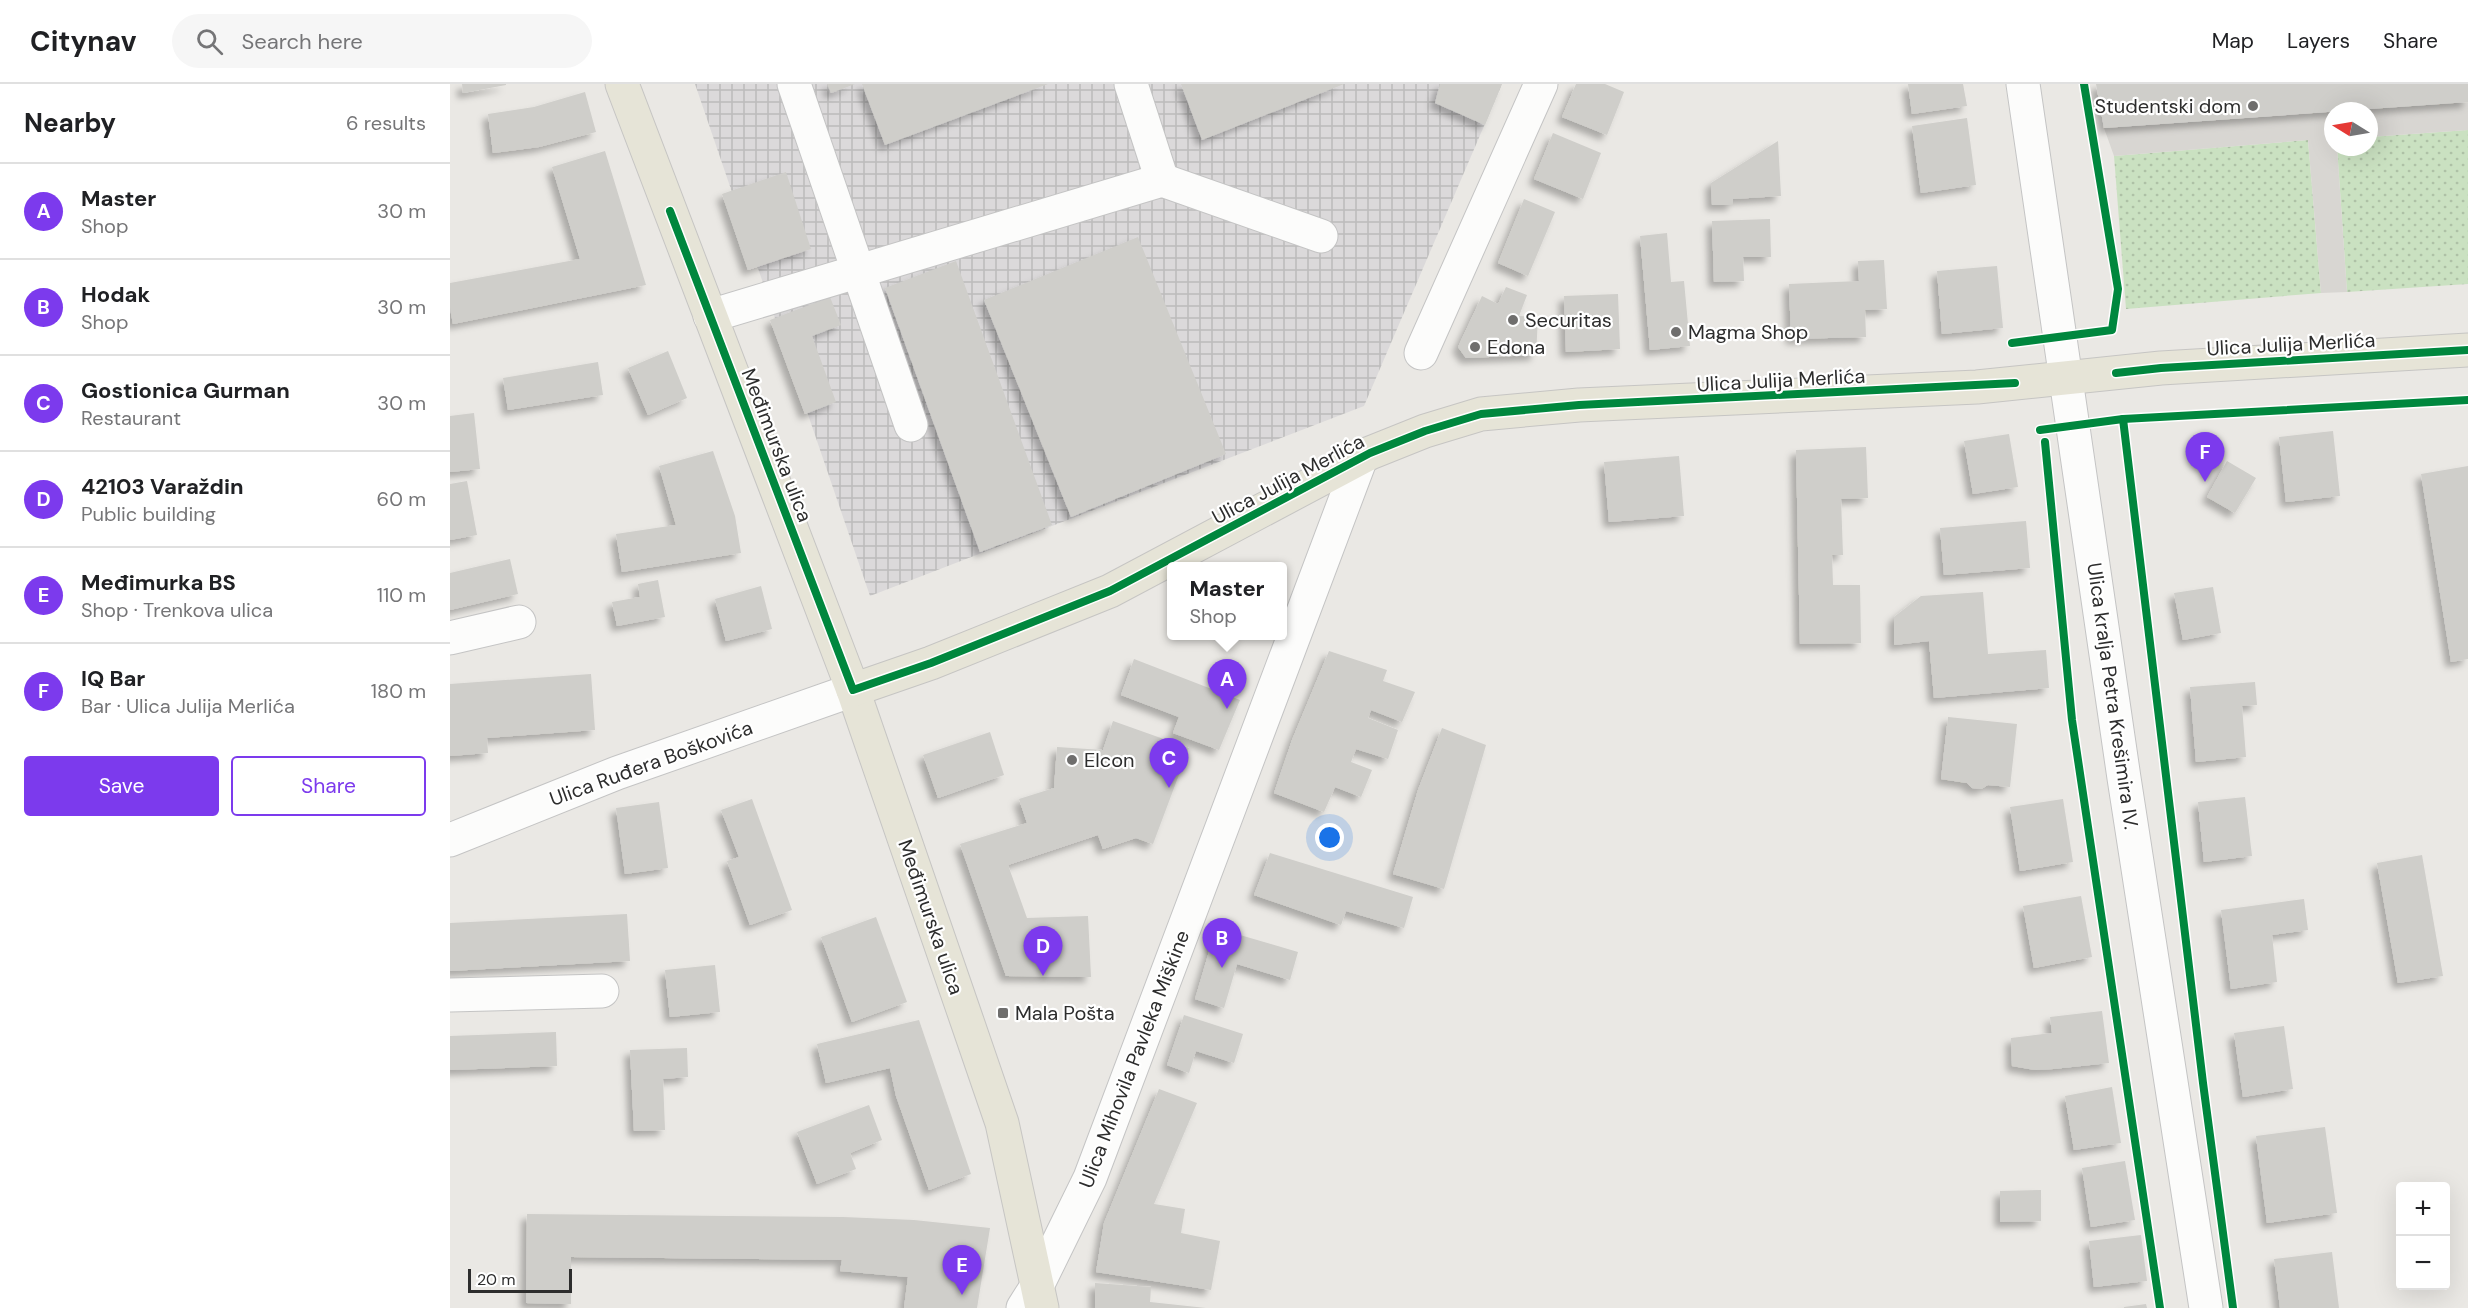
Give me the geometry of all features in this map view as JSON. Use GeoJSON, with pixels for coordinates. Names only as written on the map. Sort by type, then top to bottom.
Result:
{"type":"FeatureCollection","features":[{"type":"Feature","properties":{"kind":"main road","name":"Međimurska ulica"},"geometry":{"type":"LineString","coordinates":[[622,84],[853,690],[1002,1123],[1034,1301]]}},
{"type":"Feature","properties":{"kind":"main road","name":"Ulica Julija Merlića"},"geometry":{"type":"LineString","coordinates":[[853,690],[931,663],[1110,591],[1361,458],[1425,431],[1481,414],[1579,405],[1977,387],[2161,368],[2468,350]]}},
{"type":"Feature","properties":{"kind":"street"},"geometry":{"type":"LineString","coordinates":[[794,84],[911,425]]}},
{"type":"Feature","properties":{"kind":"street"},"geometry":{"type":"LineString","coordinates":[[1131,84],[1162,180]]}},
{"type":"Feature","properties":{"kind":"street"},"geometry":{"type":"LineString","coordinates":[[1421,353],[1541,84]]}},
{"type":"Feature","properties":{"kind":"street","name":"Ulica kralja Petra Krešimira IV."},"geometry":{"type":"LineString","coordinates":[[2023,84],[2123,766],[2206,1308]]}},
{"type":"Feature","properties":{"kind":"street"},"geometry":{"type":"LineString","coordinates":[[710,316],[1162,180],[1321,236]]}},
{"type":"Feature","properties":{"kind":"street","name":"Ulica Mihovila Pavleka Miškine"},"geometry":{"type":"LineString","coordinates":[[1034,1301],[1090,1178],[1361,458]]}},
{"type":"Feature","properties":{"kind":"street"},"geometry":{"type":"LineString","coordinates":[[450,638],[519,622]]}},
{"type":"Feature","properties":{"kind":"street","name":"Ulica Ruđera Boškovića"},"geometry":{"type":"LineString","coordinates":[[450,840],[617,773],[853,690]]}},
{"type":"Feature","properties":{"kind":"street"},"geometry":{"type":"LineString","coordinates":[[450,995],[602,991]]}},
{"type":"Feature","properties":{"kind":"shaded area"},"geometry":{"type":"Polygon","coordinates":[[[695,84],[1502,84],[1364,406],[870,596],[695,84]]]}},
{"type":"Feature","properties":{"kind":"shaded area"},"geometry":{"type":"Polygon","coordinates":[[[2468,102],[2468,130],[2378,136],[2378,108],[2468,102]]]}},
{"type":"Feature","properties":{"kind":"shaded area"},"geometry":{"type":"Polygon","coordinates":[[[2324,113],[2324,156],[2338,156],[2347,292],[2321,293],[2308,140],[2114,156],[2104,128],[2324,113]]]}},
{"type":"Feature","properties":{"kind":"green space"},"geometry":{"type":"Polygon","coordinates":[[[2468,130],[2468,284],[2347,292],[2338,156],[2378,156],[2378,136],[2468,130]]]}},
{"type":"Feature","properties":{"kind":"green space"},"geometry":{"type":"Polygon","coordinates":[[[2308,140],[2321,293],[2126,309],[2114,156],[2308,140]]]}},
{"type":"Feature","properties":{"kind":"building"},"geometry":{"type":"Polygon","coordinates":[[[462,84],[506,84],[506,85],[463,93],[462,84]]]}},
{"type":"Feature","properties":{"kind":"building"},"geometry":{"type":"Polygon","coordinates":[[[827,84],[855,84],[831,93],[827,84]]]}},
{"type":"Feature","properties":{"kind":"building"},"geometry":{"type":"Polygon","coordinates":[[[862,84],[1048,84],[885,145],[862,84]]]}},
{"type":"Feature","properties":{"kind":"building"},"geometry":{"type":"Polygon","coordinates":[[[1181,84],[1344,84],[1202,140],[1181,84]]]}},
{"type":"Feature","properties":{"kind":"building"},"geometry":{"type":"Polygon","coordinates":[[[1440,84],[1502,84],[1485,125],[1435,103],[1440,84]]]}},
{"type":"Feature","properties":{"kind":"building"},"geometry":{"type":"Polygon","coordinates":[[[1576,84],[1605,84],[1624,92],[1607,135],[1562,117],[1576,84]]]}},
{"type":"Feature","properties":{"kind":"building"},"geometry":{"type":"Polygon","coordinates":[[[1908,84],[1963,84],[1967,106],[1912,114],[1908,84]]]}},
{"type":"Feature","properties":{"kind":"building","name":"Studentski dom"},"geometry":{"type":"Polygon","coordinates":[[[2096,84],[2468,84],[2468,102],[2378,108],[2378,102],[2324,102],[2324,112],[2104,128],[2096,84]]]}},
{"type":"Feature","properties":{"kind":"building"},"geometry":{"type":"Polygon","coordinates":[[[585,92],[596,132],[539,147],[493,153],[488,114],[534,107],[585,92]]]}},
{"type":"Feature","properties":{"kind":"building"},"geometry":{"type":"Polygon","coordinates":[[[1967,118],[1976,185],[1921,193],[1912,126],[1967,118]]]}},
{"type":"Feature","properties":{"kind":"building"},"geometry":{"type":"Polygon","coordinates":[[[1553,133],[1601,153],[1583,199],[1534,179],[1553,133]]]}},
{"type":"Feature","properties":{"kind":"building"},"geometry":{"type":"Polygon","coordinates":[[[1778,141],[1781,196],[1733,199],[1733,205],[1712,205],[1711,183],[1778,141]]]}},
{"type":"Feature","properties":{"kind":"building"},"geometry":{"type":"Polygon","coordinates":[[[605,151],[646,285],[453,324],[450,308],[450,283],[580,259],[552,167],[605,151]]]}},
{"type":"Feature","properties":{"kind":"building"},"geometry":{"type":"Polygon","coordinates":[[[786,172],[811,249],[748,270],[722,194],[786,172]]]}},
{"type":"Feature","properties":{"kind":"building"},"geometry":{"type":"Polygon","coordinates":[[[1524,199],[1555,212],[1528,276],[1498,263],[1524,199]]]}},
{"type":"Feature","properties":{"kind":"building"},"geometry":{"type":"Polygon","coordinates":[[[1770,219],[1771,257],[1743,257],[1744,281],[1714,282],[1712,221],[1770,219]]]}},
{"type":"Feature","properties":{"kind":"building"},"geometry":{"type":"Polygon","coordinates":[[[1667,233],[1671,282],[1684,281],[1690,346],[1650,350],[1640,236],[1667,233]]]}},
{"type":"Feature","properties":{"kind":"building"},"geometry":{"type":"Polygon","coordinates":[[[1138,237],[1226,454],[1071,517],[984,300],[1138,237]]]}},
{"type":"Feature","properties":{"kind":"building"},"geometry":{"type":"Polygon","coordinates":[[[1884,260],[1887,309],[1865,310],[1866,337],[1791,339],[1789,284],[1859,281],[1858,261],[1884,260]]]}},
{"type":"Feature","properties":{"kind":"building"},"geometry":{"type":"Polygon","coordinates":[[[956,261],[1052,525],[980,552],[885,288],[956,261]]]}},
{"type":"Feature","properties":{"kind":"building"},"geometry":{"type":"Polygon","coordinates":[[[1997,266],[2003,328],[1942,334],[1937,271],[1997,266]]]}},
{"type":"Feature","properties":{"kind":"building"},"geometry":{"type":"Polygon","coordinates":[[[1506,287],[1527,295],[1519,316],[1538,317],[1536,355],[1466,358],[1458,347],[1482,296],[1498,304],[1506,287]]]}},
{"type":"Feature","properties":{"kind":"building"},"geometry":{"type":"Polygon","coordinates":[[[1618,294],[1620,349],[1566,352],[1564,296],[1618,294]]]}},
{"type":"Feature","properties":{"kind":"building"},"geometry":{"type":"Polygon","coordinates":[[[830,297],[841,325],[812,336],[836,402],[805,414],[770,320],[830,297]]]}},
{"type":"Feature","properties":{"kind":"building"},"geometry":{"type":"Polygon","coordinates":[[[668,351],[687,398],[648,415],[628,368],[668,351]]]}},
{"type":"Feature","properties":{"kind":"building"},"geometry":{"type":"Polygon","coordinates":[[[598,362],[603,395],[508,410],[503,378],[598,362]]]}},
{"type":"Feature","properties":{"kind":"building"},"geometry":{"type":"Polygon","coordinates":[[[474,413],[480,469],[450,472],[450,416],[474,413]]]}},
{"type":"Feature","properties":{"kind":"building"},"geometry":{"type":"Polygon","coordinates":[[[2333,431],[2340,496],[2286,502],[2279,437],[2333,431]]]}},
{"type":"Feature","properties":{"kind":"building"},"geometry":{"type":"Polygon","coordinates":[[[2009,434],[2018,487],[1973,494],[1964,441],[2009,434]]]}},
{"type":"Feature","properties":{"kind":"building"},"geometry":{"type":"Polygon","coordinates":[[[1866,447],[1868,498],[1841,499],[1843,555],[1832,555],[1833,585],[1860,585],[1861,643],[1800,644],[1796,450],[1866,447]]]}},
{"type":"Feature","properties":{"kind":"building"},"geometry":{"type":"Polygon","coordinates":[[[713,451],[735,516],[741,553],[622,572],[616,534],[676,525],[659,466],[713,451]]]}},
{"type":"Feature","properties":{"kind":"building"},"geometry":{"type":"Polygon","coordinates":[[[1679,456],[1684,516],[1609,522],[1604,462],[1679,456]]]}},
{"type":"Feature","properties":{"kind":"building"},"geometry":{"type":"Polygon","coordinates":[[[2227,461],[2256,478],[2235,513],[2207,497],[2227,461]]]}},
{"type":"Feature","properties":{"kind":"building"},"geometry":{"type":"Polygon","coordinates":[[[2468,466],[2468,659],[2451,662],[2421,474],[2468,466]]]}},
{"type":"Feature","properties":{"kind":"building"},"geometry":{"type":"Polygon","coordinates":[[[467,481],[477,535],[450,540],[450,484],[467,481]]]}},
{"type":"Feature","properties":{"kind":"building"},"geometry":{"type":"Polygon","coordinates":[[[2026,521],[2030,568],[1944,575],[1940,528],[2026,521]]]}},
{"type":"Feature","properties":{"kind":"building"},"geometry":{"type":"Polygon","coordinates":[[[510,559],[518,594],[450,610],[450,573],[510,559]]]}},
{"type":"Feature","properties":{"kind":"building"},"geometry":{"type":"Polygon","coordinates":[[[658,580],[665,617],[617,626],[612,602],[640,597],[638,584],[658,580]]]}},
{"type":"Feature","properties":{"kind":"building"},"geometry":{"type":"Polygon","coordinates":[[[761,586],[772,629],[726,641],[715,599],[761,586]]]}},
{"type":"Feature","properties":{"kind":"building"},"geometry":{"type":"Polygon","coordinates":[[[2213,587],[2221,633],[2183,640],[2174,593],[2213,587]]]}},
{"type":"Feature","properties":{"kind":"building"},"geometry":{"type":"Polygon","coordinates":[[[1983,592],[1988,654],[2046,650],[2049,688],[1934,698],[1929,641],[1894,645],[1894,617],[1921,596],[1983,592]]]}},
{"type":"Feature","properties":{"kind":"building"},"geometry":{"type":"Polygon","coordinates":[[[1329,651],[1387,670],[1383,681],[1415,692],[1402,722],[1371,710],[1368,718],[1398,730],[1388,759],[1356,749],[1351,762],[1372,770],[1361,797],[1335,787],[1324,812],[1274,793],[1292,740],[1329,651]]]}},
{"type":"Feature","properties":{"kind":"building"},"geometry":{"type":"Polygon","coordinates":[[[1134,659],[1240,700],[1219,750],[1173,733],[1179,717],[1121,695],[1134,659]]]}},
{"type":"Feature","properties":{"kind":"building"},"geometry":{"type":"Polygon","coordinates":[[[591,674],[595,730],[487,738],[488,753],[450,756],[450,684],[591,674]]]}},
{"type":"Feature","properties":{"kind":"building"},"geometry":{"type":"Polygon","coordinates":[[[2255,682],[2257,705],[2242,706],[2246,757],[2196,762],[2190,687],[2255,682]]]}},
{"type":"Feature","properties":{"kind":"building"},"geometry":{"type":"Polygon","coordinates":[[[1948,717],[2017,724],[2010,787],[1988,785],[1981,789],[1972,788],[1967,783],[1941,779],[1948,717]]]}},
{"type":"Feature","properties":{"kind":"building"},"geometry":{"type":"Polygon","coordinates":[[[1113,721],[1189,748],[1153,844],[1136,838],[1103,849],[1098,835],[1008,865],[1027,918],[1088,916],[1091,977],[1006,976],[960,844],[1027,823],[1019,799],[1054,788],[1057,747],[1103,750],[1113,721]]]}},
{"type":"Feature","properties":{"kind":"building"},"geometry":{"type":"Polygon","coordinates":[[[1442,728],[1486,745],[1444,889],[1393,874],[1418,790],[1442,728]]]}},
{"type":"Feature","properties":{"kind":"building"},"geometry":{"type":"Polygon","coordinates":[[[990,732],[1004,775],[938,798],[923,755],[990,732]]]}},
{"type":"Feature","properties":{"kind":"building"},"geometry":{"type":"Polygon","coordinates":[[[2245,797],[2252,856],[2204,862],[2198,802],[2245,797]]]}},
{"type":"Feature","properties":{"kind":"building"},"geometry":{"type":"Polygon","coordinates":[[[752,799],[792,910],[750,925],[727,861],[739,857],[721,810],[752,799]]]}},
{"type":"Feature","properties":{"kind":"building"},"geometry":{"type":"Polygon","coordinates":[[[2063,799],[2073,862],[2020,871],[2010,807],[2063,799]]]}},
{"type":"Feature","properties":{"kind":"building"},"geometry":{"type":"Polygon","coordinates":[[[659,802],[668,868],[625,874],[616,808],[659,802]]]}},
{"type":"Feature","properties":{"kind":"building"},"geometry":{"type":"Polygon","coordinates":[[[1270,853],[1413,897],[1404,928],[1346,911],[1341,925],[1254,895],[1270,853]]]}},
{"type":"Feature","properties":{"kind":"building"},"geometry":{"type":"Polygon","coordinates":[[[2422,855],[2443,976],[2398,983],[2377,863],[2422,855]]]}},
{"type":"Feature","properties":{"kind":"building"},"geometry":{"type":"Polygon","coordinates":[[[2081,896],[2092,957],[2034,968],[2023,906],[2081,896]]]}},
{"type":"Feature","properties":{"kind":"building"},"geometry":{"type":"Polygon","coordinates":[[[2304,899],[2308,930],[2272,935],[2277,982],[2231,989],[2221,910],[2304,899]]]}},
{"type":"Feature","properties":{"kind":"building"},"geometry":{"type":"Polygon","coordinates":[[[627,914],[630,961],[450,971],[450,923],[627,914]]]}},
{"type":"Feature","properties":{"kind":"building"},"geometry":{"type":"Polygon","coordinates":[[[876,917],[907,1002],[852,1022],[821,937],[876,917]]]}},
{"type":"Feature","properties":{"kind":"building"},"geometry":{"type":"Polygon","coordinates":[[[1216,928],[1298,952],[1290,980],[1237,964],[1224,1008],[1195,999],[1216,928]]]}},
{"type":"Feature","properties":{"kind":"building"},"geometry":{"type":"Polygon","coordinates":[[[715,965],[720,1012],[670,1017],[665,970],[715,965]]]}},
{"type":"Feature","properties":{"kind":"building"},"geometry":{"type":"Polygon","coordinates":[[[2102,1011],[2109,1063],[2035,1070],[2012,1066],[2011,1038],[2052,1033],[2050,1017],[2102,1011]]]}},
{"type":"Feature","properties":{"kind":"building"},"geometry":{"type":"Polygon","coordinates":[[[1184,1015],[1243,1034],[1234,1063],[1196,1051],[1189,1073],[1167,1065],[1184,1015]]]}},
{"type":"Feature","properties":{"kind":"building"},"geometry":{"type":"Polygon","coordinates":[[[919,1020],[971,1174],[929,1190],[896,1096],[890,1068],[826,1083],[817,1044],[919,1020]]]}},
{"type":"Feature","properties":{"kind":"building"},"geometry":{"type":"Polygon","coordinates":[[[2284,1026],[2293,1089],[2243,1097],[2234,1033],[2284,1026]]]}},
{"type":"Feature","properties":{"kind":"building"},"geometry":{"type":"Polygon","coordinates":[[[556,1032],[557,1066],[450,1070],[450,1036],[556,1032]]]}},
{"type":"Feature","properties":{"kind":"building"},"geometry":{"type":"Polygon","coordinates":[[[687,1048],[688,1077],[663,1079],[665,1130],[634,1131],[630,1050],[687,1048]]]}},
{"type":"Feature","properties":{"kind":"building"},"geometry":{"type":"Polygon","coordinates":[[[2112,1087],[2121,1143],[2074,1150],[2065,1096],[2112,1087]]]}},
{"type":"Feature","properties":{"kind":"building"},"geometry":{"type":"Polygon","coordinates":[[[1159,1089],[1197,1103],[1154,1204],[1185,1209],[1181,1233],[1220,1241],[1211,1290],[1096,1272],[1104,1223],[1159,1089]]]}},
{"type":"Feature","properties":{"kind":"building"},"geometry":{"type":"Polygon","coordinates":[[[869,1105],[882,1140],[850,1153],[856,1169],[817,1184],[797,1132],[869,1105]]]}},
{"type":"Feature","properties":{"kind":"building"},"geometry":{"type":"Polygon","coordinates":[[[2325,1127],[2337,1213],[2267,1223],[2256,1136],[2325,1127]]]}},
{"type":"Feature","properties":{"kind":"building"},"geometry":{"type":"Polygon","coordinates":[[[2125,1161],[2135,1220],[2091,1227],[2082,1168],[2125,1161]]]}},
{"type":"Feature","properties":{"kind":"building"},"geometry":{"type":"Polygon","coordinates":[[[2041,1190],[2041,1221],[2000,1222],[2000,1191],[2041,1190]]]}},
{"type":"Feature","properties":{"kind":"building"},"geometry":{"type":"Polygon","coordinates":[[[527,1214],[843,1217],[914,1220],[990,1228],[977,1308],[904,1308],[908,1277],[840,1271],[842,1260],[571,1257],[571,1304],[526,1303],[527,1214]]]}},
{"type":"Feature","properties":{"kind":"building"},"geometry":{"type":"Polygon","coordinates":[[[2141,1235],[2147,1281],[2094,1287],[2089,1241],[2141,1235]]]}},
{"type":"Feature","properties":{"kind":"building"},"geometry":{"type":"Polygon","coordinates":[[[2332,1252],[2339,1308],[2280,1308],[2274,1259],[2332,1252]]]}},
{"type":"Feature","properties":{"kind":"building"},"geometry":{"type":"Polygon","coordinates":[[[1095,1283],[1151,1287],[1150,1302],[1206,1308],[1095,1308],[1095,1283]]]}},
{"type":"Feature","properties":{"kind":"building"},"geometry":{"type":"Polygon","coordinates":[[[2146,1304],[2147,1308],[2124,1308],[2124,1307],[2146,1304]]]}},
{"type":"Feature","properties":{"kind":"cycle path"},"geometry":{"type":"LineString","coordinates":[[2012,343],[2112,330],[2118,289],[2084,84]]}},
{"type":"Feature","properties":{"kind":"cycle path"},"geometry":{"type":"LineString","coordinates":[[670,211],[853,690],[931,663],[1110,591],[1370,453],[1425,431],[1481,414],[1579,405],[2015,383]]}},
{"type":"Feature","properties":{"kind":"cycle path"},"geometry":{"type":"LineString","coordinates":[[2116,373],[2161,368],[2468,350]]}},
{"type":"Feature","properties":{"kind":"cycle path"},"geometry":{"type":"LineString","coordinates":[[2040,430],[2123,419],[2468,400]]}},
{"type":"Feature","properties":{"kind":"cycle path"},"geometry":{"type":"LineString","coordinates":[[2123,419],[2203,1083],[2233,1308]]}},
{"type":"Feature","properties":{"kind":"cycle path"},"geometry":{"type":"LineString","coordinates":[[2045,442],[2072,720],[2160,1308]]}},
{"type":"Feature","properties":{"kind":"place","name":"Studentski dom"},"geometry":{"type":"Point","coordinates":[2253,106]}},
{"type":"Feature","properties":{"kind":"place","name":"Securitas"},"geometry":{"type":"Point","coordinates":[1513,320]}},
{"type":"Feature","properties":{"kind":"place","name":"Magma Shop"},"geometry":{"type":"Point","coordinates":[1676,332]}},
{"type":"Feature","properties":{"kind":"place","name":"Edona"},"geometry":{"type":"Point","coordinates":[1475,347]}},
{"type":"Feature","properties":{"kind":"place","name":"IQ Bar"},"geometry":{"type":"Point","coordinates":[2205,482]}},
{"type":"Feature","properties":{"kind":"place","name":"Master"},"geometry":{"type":"Point","coordinates":[1227,709]}},
{"type":"Feature","properties":{"kind":"place","name":"Elcon"},"geometry":{"type":"Point","coordinates":[1072,760]}},
{"type":"Feature","properties":{"kind":"place","name":"Gostionica Gurman"},"geometry":{"type":"Point","coordinates":[1169,788]}},
{"type":"Feature","properties":{"kind":"place","name":"Hodak"},"geometry":{"type":"Point","coordinates":[1222,968]}},
{"type":"Feature","properties":{"kind":"place","name":"42103 Varaždin"},"geometry":{"type":"Point","coordinates":[1043,976]}},
{"type":"Feature","properties":{"kind":"place","name":"Mala Pošta"},"geometry":{"type":"Point","coordinates":[1003,1013]}},
{"type":"Feature","properties":{"kind":"place","name":"Međimurka BS"},"geometry":{"type":"Point","coordinates":[962,1295]}}]}
